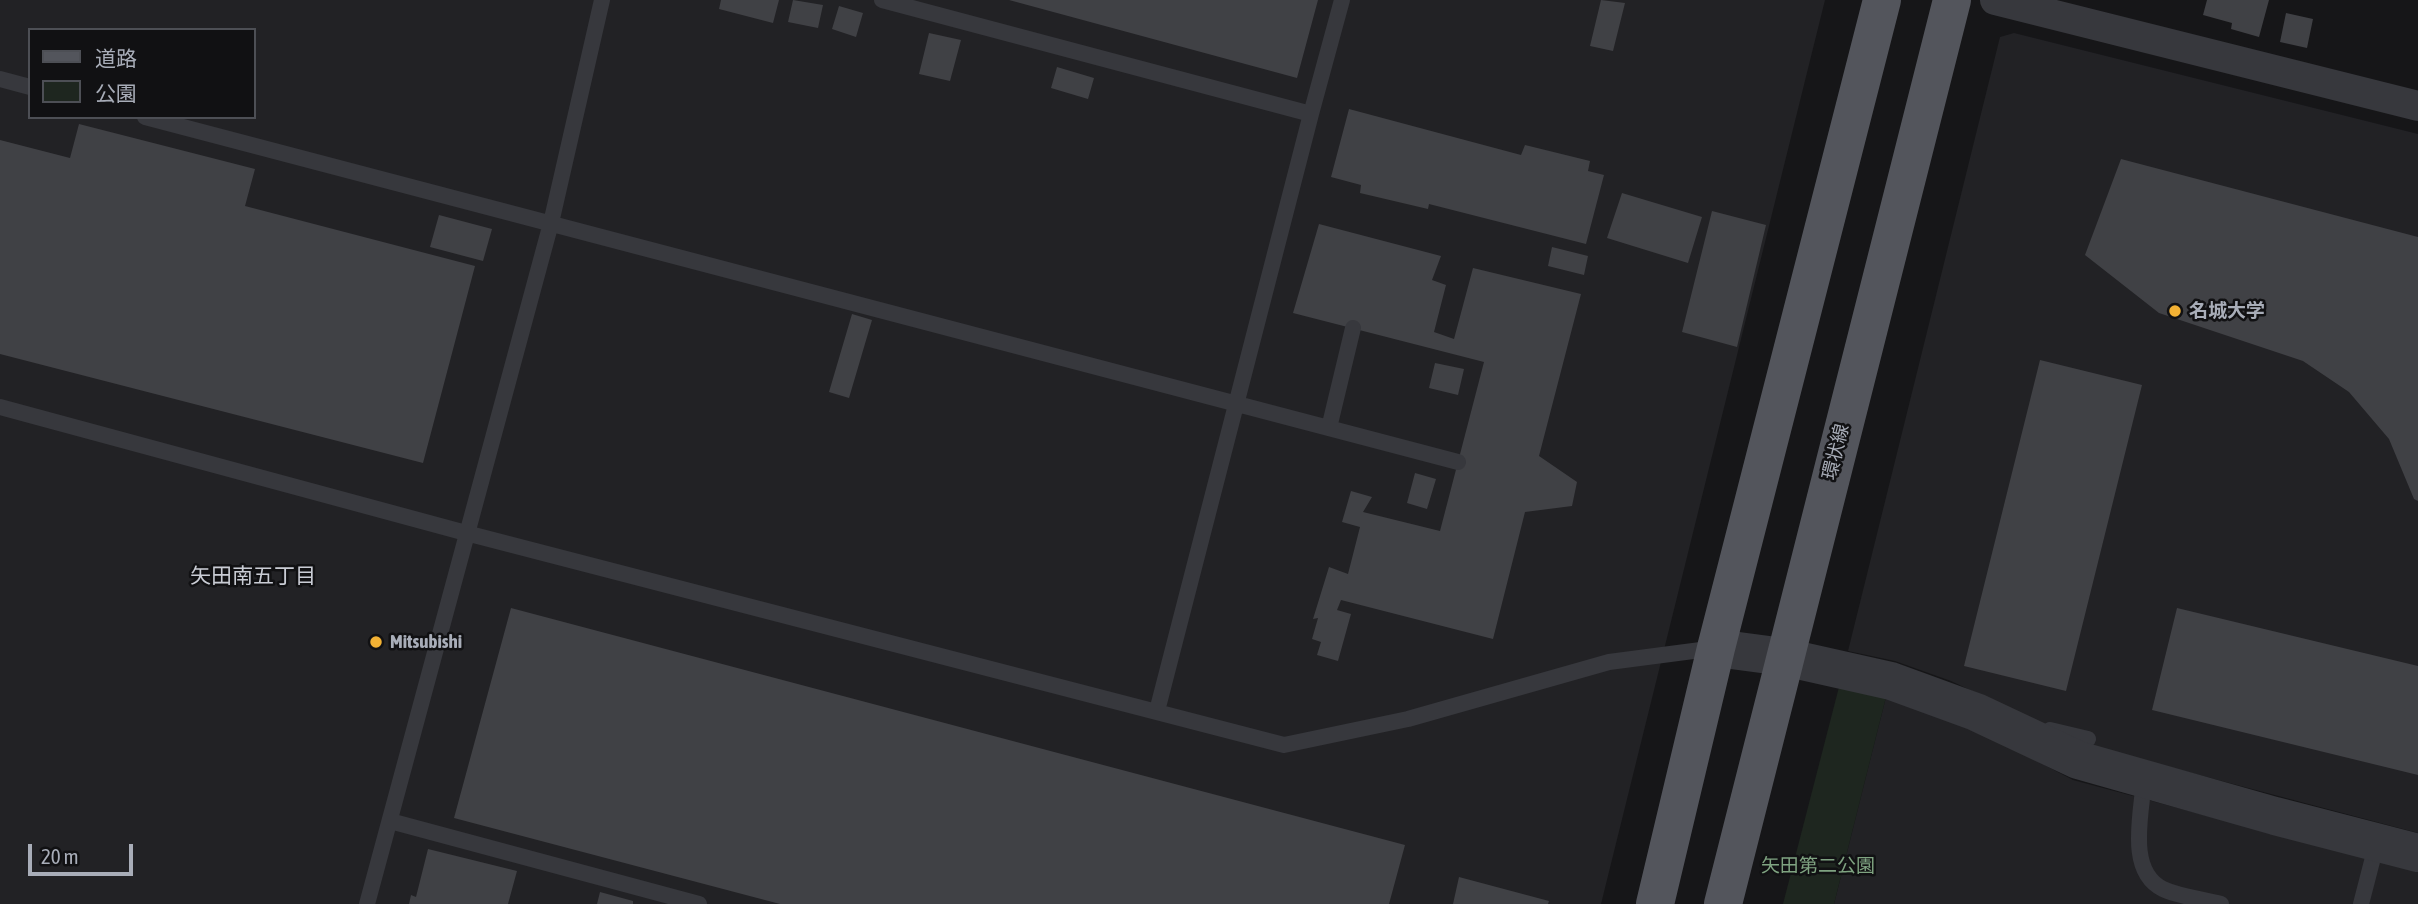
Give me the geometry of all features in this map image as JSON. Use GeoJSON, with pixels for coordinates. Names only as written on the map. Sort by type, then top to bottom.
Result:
{"type":"FeatureCollection","features":[{"type":"Feature","properties":{"kind":"main road"},"geometry":{"type":"LineString","coordinates":[[1655,904],[1716,648],[1882,0]]}},
{"type":"Feature","properties":{"kind":"main road","name":"環状線"},"geometry":{"type":"LineString","coordinates":[[1723,904],[1952,0]]}},
{"type":"Feature","properties":{"kind":"street"},"geometry":{"type":"LineString","coordinates":[[1995,0],[2418,106]]}},
{"type":"Feature","properties":{"kind":"street"},"geometry":{"type":"LineString","coordinates":[[1716,648],[1784,657],[1891,681],[1976,712],[2078,760],[2418,853]]}},
{"type":"Feature","properties":{"kind":"lane"},"geometry":{"type":"LineString","coordinates":[[367,904],[551,223],[601,0]]}},
{"type":"Feature","properties":{"kind":"lane"},"geometry":{"type":"LineString","coordinates":[[883,0],[1311,114]]}},
{"type":"Feature","properties":{"kind":"lane"},"geometry":{"type":"LineString","coordinates":[[1157,711],[1342,0]]}},
{"type":"Feature","properties":{"kind":"lane"},"geometry":{"type":"LineString","coordinates":[[0,79],[28,86]]}},
{"type":"Feature","properties":{"kind":"lane"},"geometry":{"type":"LineString","coordinates":[[153,119],[1458,462]]}},
{"type":"Feature","properties":{"kind":"lane"},"geometry":{"type":"LineString","coordinates":[[1329,428],[1353,328]]}},
{"type":"Feature","properties":{"kind":"lane"},"geometry":{"type":"LineString","coordinates":[[0,407],[466,533],[1284,744],[1408,719],[1609,662],[1716,648]]}},
{"type":"Feature","properties":{"kind":"lane"},"geometry":{"type":"LineString","coordinates":[[1976,712],[2088,739]]}},
{"type":"Feature","properties":{"kind":"lane"},"geometry":{"type":"LineString","coordinates":[[2144,779],[2141,865],[2148,878],[2162,897],[2221,904]]}},
{"type":"Feature","properties":{"kind":"lane"},"geometry":{"type":"LineString","coordinates":[[390,821],[699,904]]}},
{"type":"Feature","properties":{"kind":"lane"},"geometry":{"type":"LineString","coordinates":[[2361,904],[2376,842]]}},
{"type":"Feature","properties":{"kind":"shaded area"},"geometry":{"type":"Polygon","coordinates":[[[0,0],[1825,0],[1601,904],[0,904],[0,0]]]}},
{"type":"Feature","properties":{"kind":"shaded area","name":"名城大学"},"geometry":{"type":"Polygon","coordinates":[[[2014,33],[2418,134],[2418,833],[2086,745],[1951,681],[1895,661],[1848,651],[2000,37],[2014,33]]]}},
{"type":"Feature","properties":{"kind":"shaded area"},"geometry":{"type":"Polygon","coordinates":[[[1886,697],[1931,712],[2014,749],[2073,780],[2418,872],[2418,904],[1834,904],[1886,697]]]}},
{"type":"Feature","properties":{"kind":"green space","name":"矢田第二公園"},"geometry":{"type":"Polygon","coordinates":[[[1839,687],[1886,697],[1834,904],[1783,904],[1839,687]]]}},
{"type":"Feature","properties":{"kind":"building"},"geometry":{"type":"Polygon","coordinates":[[[721,0],[779,0],[773,23],[719,9],[721,0]]]}},
{"type":"Feature","properties":{"kind":"building"},"geometry":{"type":"Polygon","coordinates":[[[793,0],[823,5],[818,28],[788,22],[793,0]]]}},
{"type":"Feature","properties":{"kind":"building"},"geometry":{"type":"Polygon","coordinates":[[[1009,0],[1318,0],[1297,78],[1009,0]]]}},
{"type":"Feature","properties":{"kind":"building"},"geometry":{"type":"Polygon","coordinates":[[[1601,0],[1625,3],[1613,51],[1590,46],[1601,0]]]}},
{"type":"Feature","properties":{"kind":"building"},"geometry":{"type":"Polygon","coordinates":[[[2207,0],[2269,0],[2259,37],[2231,29],[2232,23],[2203,15],[2207,0]]]}},
{"type":"Feature","properties":{"kind":"building"},"geometry":{"type":"Polygon","coordinates":[[[839,6],[863,13],[856,37],[832,29],[839,6]]]}},
{"type":"Feature","properties":{"kind":"building"},"geometry":{"type":"Polygon","coordinates":[[[2286,13],[2313,19],[2307,48],[2280,42],[2286,13]]]}},
{"type":"Feature","properties":{"kind":"building"},"geometry":{"type":"Polygon","coordinates":[[[929,33],[961,40],[950,81],[919,74],[929,33]]]}},
{"type":"Feature","properties":{"kind":"building"},"geometry":{"type":"Polygon","coordinates":[[[1057,67],[1094,78],[1088,99],[1051,88],[1057,67]]]}},
{"type":"Feature","properties":{"kind":"building"},"geometry":{"type":"Polygon","coordinates":[[[1349,109],[1521,155],[1525,145],[1590,161],[1588,171],[1604,175],[1586,244],[1429,204],[1428,209],[1360,193],[1361,185],[1331,177],[1349,109]]]}},
{"type":"Feature","properties":{"kind":"building"},"geometry":{"type":"Polygon","coordinates":[[[79,124],[255,169],[245,206],[475,266],[423,463],[0,354],[0,140],[70,158],[79,124]]]}},
{"type":"Feature","properties":{"kind":"building"},"geometry":{"type":"Polygon","coordinates":[[[2121,159],[2418,237],[2418,501],[2414,499],[2389,439],[2349,392],[2303,361],[2159,313],[2085,255],[2121,159]]]}},
{"type":"Feature","properties":{"kind":"building"},"geometry":{"type":"Polygon","coordinates":[[[1622,193],[1702,217],[1688,263],[1607,238],[1622,193]]]}},
{"type":"Feature","properties":{"kind":"building"},"geometry":{"type":"Polygon","coordinates":[[[1712,211],[1766,225],[1737,347],[1682,332],[1712,211]]]}},
{"type":"Feature","properties":{"kind":"building"},"geometry":{"type":"Polygon","coordinates":[[[439,215],[492,229],[483,261],[430,247],[439,215]]]}},
{"type":"Feature","properties":{"kind":"building"},"geometry":{"type":"Polygon","coordinates":[[[1319,224],[1441,256],[1432,280],[1446,285],[1434,332],[1454,339],[1473,268],[1581,294],[1539,456],[1577,482],[1572,506],[1525,512],[1493,639],[1341,600],[1337,610],[1351,614],[1338,661],[1317,655],[1321,642],[1312,639],[1318,618],[1313,619],[1329,567],[1348,574],[1360,527],[1342,522],[1351,491],[1372,497],[1363,512],[1440,531],[1484,362],[1293,313],[1319,224]]]}},
{"type":"Feature","properties":{"kind":"building"},"geometry":{"type":"Polygon","coordinates":[[[1552,247],[1588,256],[1584,275],[1548,266],[1552,247]]]}},
{"type":"Feature","properties":{"kind":"building"},"geometry":{"type":"Polygon","coordinates":[[[852,314],[872,320],[849,398],[829,392],[852,314]]]}},
{"type":"Feature","properties":{"kind":"building"},"geometry":{"type":"Polygon","coordinates":[[[2040,360],[2142,385],[2066,691],[1964,666],[2040,360]]]}},
{"type":"Feature","properties":{"kind":"building"},"geometry":{"type":"Polygon","coordinates":[[[1435,363],[1464,369],[1458,395],[1429,388],[1435,363]]]}},
{"type":"Feature","properties":{"kind":"building"},"geometry":{"type":"Polygon","coordinates":[[[1415,473],[1436,479],[1427,509],[1407,503],[1415,473]]]}},
{"type":"Feature","properties":{"kind":"building"},"geometry":{"type":"Polygon","coordinates":[[[511,608],[1405,845],[1389,904],[780,904],[454,818],[511,608]]]}},
{"type":"Feature","properties":{"kind":"building"},"geometry":{"type":"Polygon","coordinates":[[[2177,608],[2418,666],[2418,775],[2152,710],[2177,608]]]}},
{"type":"Feature","properties":{"kind":"building"},"geometry":{"type":"Polygon","coordinates":[[[428,849],[517,871],[508,904],[409,904],[411,895],[416,897],[428,849]]]}},
{"type":"Feature","properties":{"kind":"building"},"geometry":{"type":"Polygon","coordinates":[[[1459,877],[1549,901],[1548,904],[1453,904],[1459,877]]]}},
{"type":"Feature","properties":{"kind":"building"},"geometry":{"type":"Polygon","coordinates":[[[600,892],[633,901],[633,904],[597,904],[600,892]]]}},
{"type":"Feature","properties":{"kind":"place","name":"名城大学"},"geometry":{"type":"Point","coordinates":[2175,311]}},
{"type":"Feature","properties":{"kind":"place","name":"Mitsubishi"},"geometry":{"type":"Point","coordinates":[376,642]}},
{"type":"Feature","properties":{"kind":"district","name":"矢田南五丁目"},"geometry":{"type":"Point","coordinates":[253,576]}}]}
